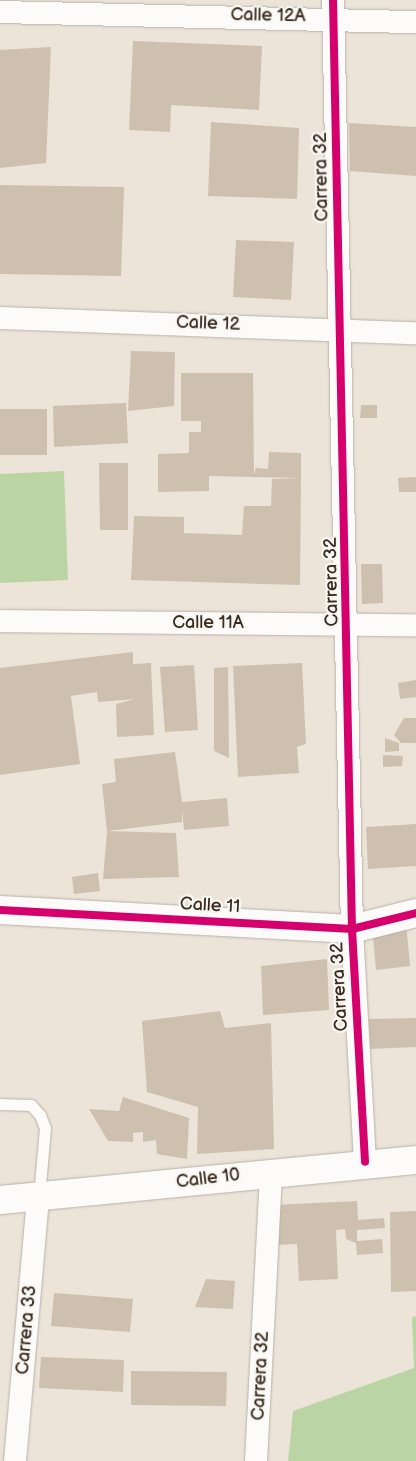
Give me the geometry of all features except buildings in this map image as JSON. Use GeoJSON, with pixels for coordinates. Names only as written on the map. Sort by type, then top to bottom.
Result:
{"type":"FeatureCollection","features":[{"type":"Feature","properties":{"kind":"street","name":"Calle 12A"},"geometry":{"type":"LineString","coordinates":[[0,12],[333,8],[416,22]]}},
{"type":"Feature","properties":{"kind":"street","name":"Carrera 32"},"geometry":{"type":"LineString","coordinates":[[333,8],[348,624],[352,929],[365,1162]]}},
{"type":"Feature","properties":{"kind":"street","name":"Calle 12"},"geometry":{"type":"LineString","coordinates":[[0,318],[340,328],[416,333]]}},
{"type":"Feature","properties":{"kind":"street","name":"Calle 11A"},"geometry":{"type":"LineString","coordinates":[[0,621],[416,625]]}},
{"type":"Feature","properties":{"kind":"street","name":"Calle 11"},"geometry":{"type":"LineString","coordinates":[[0,910],[352,929],[416,913]]}},
{"type":"Feature","properties":{"kind":"street","name":"Calle 10"},"geometry":{"type":"LineString","coordinates":[[0,1200],[38,1198],[365,1162],[416,1160]]}},
{"type":"Feature","properties":{"kind":"street","name":"Carrera 32"},"geometry":{"type":"LineString","coordinates":[[256,1461],[271,1172]]}},
{"type":"Feature","properties":{"kind":"street","name":"Carrera 33"},"geometry":{"type":"LineString","coordinates":[[15,1461],[38,1198]]}},
{"type":"Feature","properties":{"kind":"lane"},"geometry":{"type":"LineString","coordinates":[[0,1104],[31,1105],[40,1115],[45,1128],[38,1198]]}},
{"type":"Feature","properties":{"kind":"green space"},"geometry":{"type":"Polygon","coordinates":[[[64,471],[68,580],[0,583],[0,474],[64,471]]]}},
{"type":"Feature","properties":{"kind":"green space"},"geometry":{"type":"Polygon","coordinates":[[[416,1316],[416,1461],[288,1461],[293,1411],[414,1368],[412,1318],[416,1316]]]}},
{"type":"Feature","properties":{"kind":"cycle path"},"geometry":{"type":"LineString","coordinates":[[333,0],[352,929],[365,1162]]}},
{"type":"Feature","properties":{"kind":"cycle path"},"geometry":{"type":"LineString","coordinates":[[0,910],[352,929],[416,913]]}}]}
